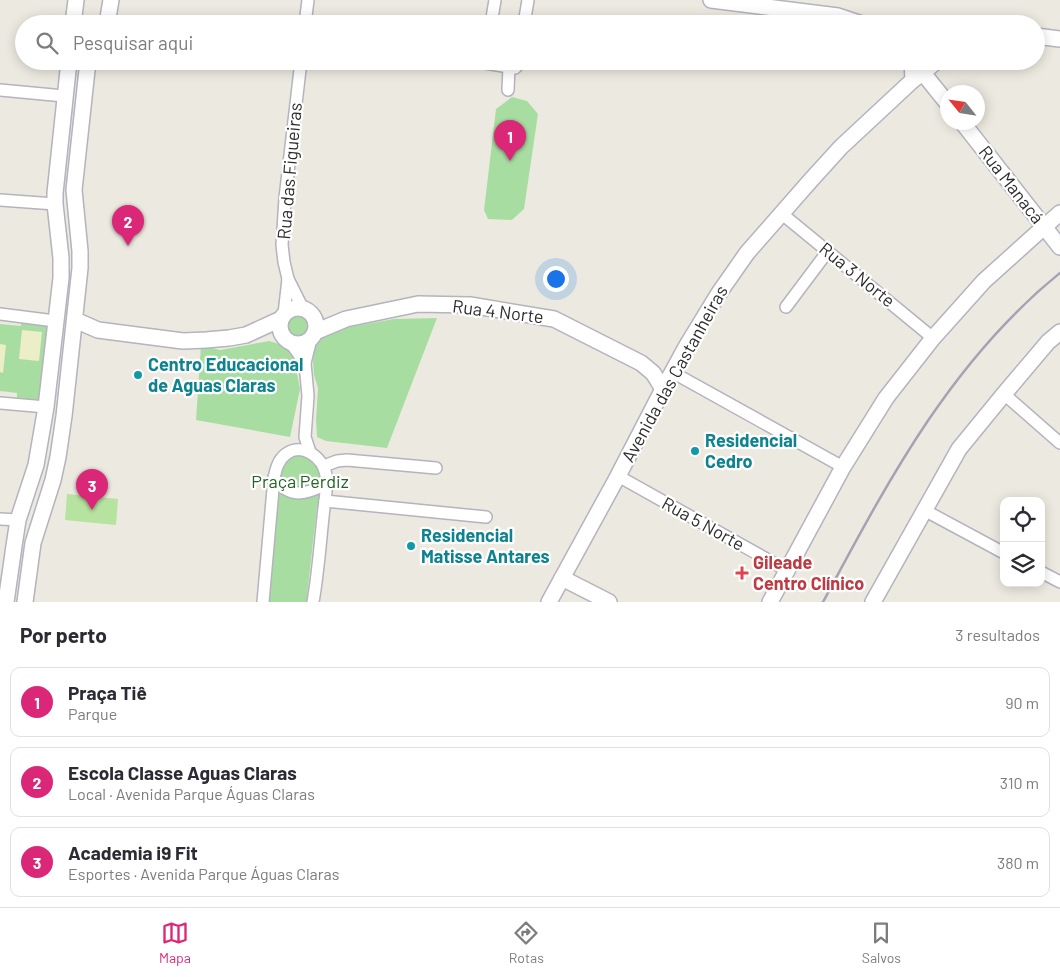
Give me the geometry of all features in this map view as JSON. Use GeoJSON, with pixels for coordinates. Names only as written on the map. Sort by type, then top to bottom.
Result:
{"type":"FeatureCollection","features":[{"type":"Feature","properties":{"kind":"street"},"geometry":{"type":"LineString","coordinates":[[306,15],[308,0]]}},
{"type":"Feature","properties":{"kind":"street"},"geometry":{"type":"LineString","coordinates":[[492,15],[495,0]]}},
{"type":"Feature","properties":{"kind":"street"},"geometry":{"type":"LineString","coordinates":[[526,15],[528,0]]}},
{"type":"Feature","properties":{"kind":"street"},"geometry":{"type":"LineString","coordinates":[[712,0],[830,15]]}},
{"type":"Feature","properties":{"kind":"street"},"geometry":{"type":"LineString","coordinates":[[75,15],[77,1]]}},
{"type":"Feature","properties":{"kind":"street"},"geometry":{"type":"LineString","coordinates":[[108,15],[109,2]]}},
{"type":"Feature","properties":{"kind":"street"},"geometry":{"type":"LineString","coordinates":[[1045,37],[1058,38]]}},
{"type":"Feature","properties":{"kind":"street"},"geometry":{"type":"LineString","coordinates":[[6,602],[18,520],[36,465],[46,407],[61,278],[61,258],[54,204],[68,70]]}},
{"type":"Feature","properties":{"kind":"street"},"geometry":{"type":"LineString","coordinates":[[26,602],[33,543],[53,480],[64,416],[80,260],[74,196],[87,70]]}},
{"type":"Feature","properties":{"kind":"street","name":"Rua das Figueiras"},"geometry":{"type":"LineString","coordinates":[[300,70],[282,245],[288,280],[306,310]]}},
{"type":"Feature","properties":{"kind":"street"},"geometry":{"type":"LineString","coordinates":[[508,90],[513,70]]}},
{"type":"Feature","properties":{"kind":"street","name":"Avenida das Castanheiras"},"geometry":{"type":"LineString","coordinates":[[549,602],[673,370],[718,293],[747,253],[841,148],[926,70]]}},
{"type":"Feature","properties":{"kind":"street"},"geometry":{"type":"LineString","coordinates":[[929,70],[940,90]]}},
{"type":"Feature","properties":{"kind":"street"},"geometry":{"type":"LineString","coordinates":[[0,90],[64,96]]}},
{"type":"Feature","properties":{"kind":"street","name":"Rua Manacá"},"geometry":{"type":"LineString","coordinates":[[968,130],[1052,237]]}},
{"type":"Feature","properties":{"kind":"street"},"geometry":{"type":"LineString","coordinates":[[59,146],[78,148]]}},
{"type":"Feature","properties":{"kind":"street"},"geometry":{"type":"LineString","coordinates":[[0,200],[54,204]]}},
{"type":"Feature","properties":{"kind":"street","name":"Rua 3 Norte"},"geometry":{"type":"LineString","coordinates":[[781,213],[933,338]]}},
{"type":"Feature","properties":{"kind":"street"},"geometry":{"type":"LineString","coordinates":[[770,602],[843,467],[886,398],[933,338],[984,281],[1052,237],[1060,213]]}},
{"type":"Feature","properties":{"kind":"street"},"geometry":{"type":"LineString","coordinates":[[786,307],[828,251]]}},
{"type":"Feature","properties":{"kind":"street","name":"Rua das Figueiras"},"geometry":{"type":"LineString","coordinates":[[282,316],[288,280]]}},
{"type":"Feature","properties":{"kind":"street","name":"Rua 4 Norte"},"geometry":{"type":"LineString","coordinates":[[313,335],[346,319],[418,304],[470,305],[554,319],[640,363],[652,372],[663,389]]}},
{"type":"Feature","properties":{"kind":"street"},"geometry":{"type":"LineString","coordinates":[[75,320],[98,330],[183,341],[246,335],[293,308],[306,310],[314,317],[316,323],[305,363],[308,396],[305,437],[299,449],[286,455],[276,467],[263,602]]}},
{"type":"Feature","properties":{"kind":"street","name":"Rua 4 Norte"},"geometry":{"type":"LineString","coordinates":[[306,310],[346,319]]}},
{"type":"Feature","properties":{"kind":"street"},"geometry":{"type":"LineString","coordinates":[[0,314],[56,321]]}},
{"type":"Feature","properties":{"kind":"street"},"geometry":{"type":"LineString","coordinates":[[282,316],[280,330],[305,363]]}},
{"type":"Feature","properties":{"kind":"street"},"geometry":{"type":"LineString","coordinates":[[72,339],[98,330]]}},
{"type":"Feature","properties":{"kind":"street"},"geometry":{"type":"LineString","coordinates":[[874,602],[959,449],[1048,342],[1060,332]]}},
{"type":"Feature","properties":{"kind":"street"},"geometry":{"type":"LineString","coordinates":[[246,335],[300,344],[306,342],[313,335]]}},
{"type":"Feature","properties":{"kind":"street","name":"Rua 4 Norte"},"geometry":{"type":"LineString","coordinates":[[640,363],[673,370],[843,467]]}},
{"type":"Feature","properties":{"kind":"street"},"geometry":{"type":"LineString","coordinates":[[1004,394],[1060,443]]}},
{"type":"Feature","properties":{"kind":"street"},"geometry":{"type":"LineString","coordinates":[[0,403],[46,407]]}},
{"type":"Feature","properties":{"kind":"street"},"geometry":{"type":"LineString","coordinates":[[305,437],[310,452]]}},
{"type":"Feature","properties":{"kind":"street"},"geometry":{"type":"LineString","coordinates":[[299,449],[310,452],[318,457],[324,466],[326,475],[325,501],[313,602]]}},
{"type":"Feature","properties":{"kind":"street"},"geometry":{"type":"LineString","coordinates":[[324,466],[337,461],[347,460],[436,468]]}},
{"type":"Feature","properties":{"kind":"street","name":"Rua 5 Norte"},"geometry":{"type":"LineString","coordinates":[[618,476],[788,571]]}},
{"type":"Feature","properties":{"kind":"street"},"geometry":{"type":"LineString","coordinates":[[274,478],[280,486],[288,491],[300,494],[312,492],[326,484]]}},
{"type":"Feature","properties":{"kind":"street"},"geometry":{"type":"LineString","coordinates":[[325,501],[486,517]]}},
{"type":"Feature","properties":{"kind":"street"},"geometry":{"type":"LineString","coordinates":[[924,510],[1000,550]]}},
{"type":"Feature","properties":{"kind":"street"},"geometry":{"type":"LineString","coordinates":[[0,519],[18,520]]}},
{"type":"Feature","properties":{"kind":"street"},"geometry":{"type":"LineString","coordinates":[[1045,574],[1060,582]]}},
{"type":"Feature","properties":{"kind":"street"},"geometry":{"type":"LineString","coordinates":[[562,578],[609,602]]}},
{"type":"Feature","properties":{"kind":"green space"},"geometry":{"type":"Polygon","coordinates":[[[512,97],[527,101],[538,114],[524,209],[512,220],[488,219],[484,210],[496,109],[512,97]]]}},
{"type":"Feature","properties":{"kind":"green space"},"geometry":{"type":"Polygon","coordinates":[[[298,308],[311,313],[316,326],[311,339],[298,344],[285,339],[280,326],[285,313],[298,308]]]}},
{"type":"Feature","properties":{"kind":"green space"},"geometry":{"type":"Polygon","coordinates":[[[437,318],[387,448],[326,441],[317,437],[318,388],[314,375],[314,350],[319,341],[328,332],[394,319],[437,318]]]}},
{"type":"Feature","properties":{"kind":"green space"},"geometry":{"type":"Polygon","coordinates":[[[21,320],[46,324],[48,328],[42,396],[34,401],[17,400],[17,393],[0,391],[0,324],[21,326],[21,320]]]}},
{"type":"Feature","properties":{"kind":"green space"},"geometry":{"type":"Polygon","coordinates":[[[269,341],[286,346],[294,357],[300,389],[290,437],[196,420],[201,345],[220,350],[269,341]]]}},
{"type":"Feature","properties":{"kind":"green space","name":"Praça Perdiz"},"geometry":{"type":"Polygon","coordinates":[[[299,449],[324,466],[324,507],[317,506],[307,596],[314,597],[313,602],[263,602],[270,592],[278,502],[272,501],[276,467],[299,449]]]}},
{"type":"Feature","properties":{"kind":"green space"},"geometry":{"type":"Polygon","coordinates":[[[67,494],[118,499],[116,525],[65,520],[67,494]]]}},
{"type":"Feature","properties":{"kind":"sand"},"geometry":{"type":"Polygon","coordinates":[[[22,330],[42,332],[39,361],[19,359],[22,330]]]}},
{"type":"Feature","properties":{"kind":"sand"},"geometry":{"type":"Polygon","coordinates":[[[0,344],[6,345],[3,373],[0,372],[0,344]]]}},
{"type":"Feature","properties":{"kind":"railway"},"geometry":{"type":"LineString","coordinates":[[823,602],[898,468],[954,384],[1021,307],[1060,273]]}},
{"type":"Feature","properties":{"kind":"place","name":"Praça Tiê"},"geometry":{"type":"Point","coordinates":[510,161]}},
{"type":"Feature","properties":{"kind":"place","name":"Escola Classe Aguas Claras"},"geometry":{"type":"Point","coordinates":[128,246]}},
{"type":"Feature","properties":{"kind":"place","name":"Centro Educacional de Aguas Claras"},"geometry":{"type":"Point","coordinates":[138,375]}},
{"type":"Feature","properties":{"kind":"place","name":"Residencial Cedro"},"geometry":{"type":"Point","coordinates":[695,451]}},
{"type":"Feature","properties":{"kind":"place","name":"Academia i9 Fit"},"geometry":{"type":"Point","coordinates":[92,510]}},
{"type":"Feature","properties":{"kind":"place","name":"Residencial Matisse Antares"},"geometry":{"type":"Point","coordinates":[411,546]}},
{"type":"Feature","properties":{"kind":"place","name":"Gileade Centro Clínico"},"geometry":{"type":"Point","coordinates":[742,573]}}]}
